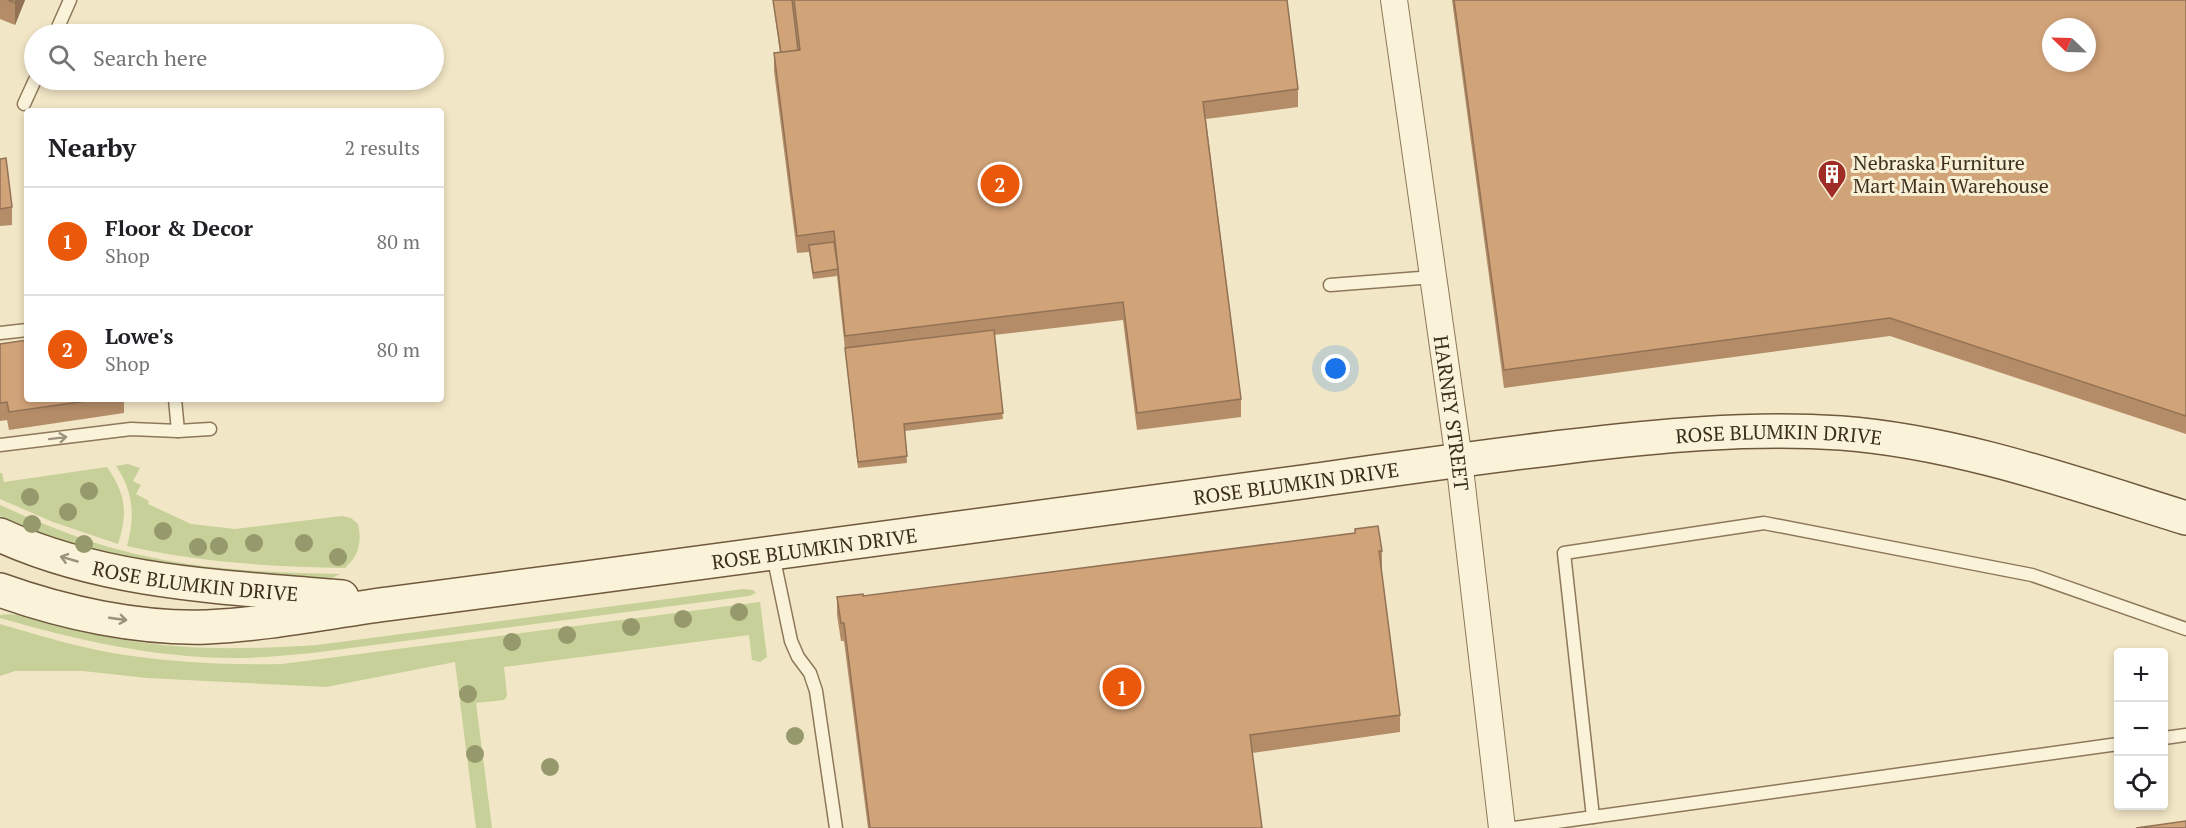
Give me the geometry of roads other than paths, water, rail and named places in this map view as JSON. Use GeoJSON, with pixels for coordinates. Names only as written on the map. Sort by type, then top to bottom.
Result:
{"type":"FeatureCollection","features":[{"type":"Feature","properties":{"kind":"main road","name":"ROSE BLUMKIN DRIVE"},"geometry":{"type":"LineString","coordinates":[[0,590],[49,605],[157,625],[205,627],[272,621],[398,602],[773,554],[1459,460],[1669,434],[1756,430],[1843,434],[1940,448],[1987,459],[2186,518]]}},
{"type":"Feature","properties":{"kind":"main road","name":"ROSE BLUMKIN DRIVE"},"geometry":{"type":"LineString","coordinates":[[0,535],[65,558],[111,571],[181,583],[398,602]]}},
{"type":"Feature","properties":{"kind":"street","name":"HARNEY STREET"},"geometry":{"type":"LineString","coordinates":[[1394,0],[1459,460],[1502,828]]}},
{"type":"Feature","properties":{"kind":"lane"},"geometry":{"type":"LineString","coordinates":[[59,24],[70,0]]}},
{"type":"Feature","properties":{"kind":"lane"},"geometry":{"type":"LineString","coordinates":[[24,104],[30,90]]}},
{"type":"Feature","properties":{"kind":"lane"},"geometry":{"type":"LineString","coordinates":[[1330,285],[1433,276]]}},
{"type":"Feature","properties":{"kind":"lane"},"geometry":{"type":"LineString","coordinates":[[0,333],[24,330]]}},
{"type":"Feature","properties":{"kind":"lane"},"geometry":{"type":"LineString","coordinates":[[175,402],[178,431]]}},
{"type":"Feature","properties":{"kind":"lane"},"geometry":{"type":"LineString","coordinates":[[0,446],[130,429],[178,431],[210,429]]}},
{"type":"Feature","properties":{"kind":"lane"},"geometry":{"type":"LineString","coordinates":[[1593,817],[1564,554],[1764,523],[2032,575],[2186,629]]}},
{"type":"Feature","properties":{"kind":"lane"},"geometry":{"type":"LineString","coordinates":[[773,554],[791,641],[798,657],[810,674],[816,691],[836,828]]}},
{"type":"Feature","properties":{"kind":"lane"},"geometry":{"type":"LineString","coordinates":[[2168,737],[2186,735]]}},
{"type":"Feature","properties":{"kind":"lane"},"geometry":{"type":"LineString","coordinates":[[1514,828],[2114,745]]}},
{"type":"Feature","properties":{"kind":"place","name":"Lowe's"},"geometry":{"type":"Point","coordinates":[1000,184]}},
{"type":"Feature","properties":{"kind":"place","name":"Nebraska Furniture Mart Main Warehouse"},"geometry":{"type":"Point","coordinates":[1832,200]}},
{"type":"Feature","properties":{"kind":"place","name":"Floor & Decor"},"geometry":{"type":"Point","coordinates":[1122,687]}}]}
